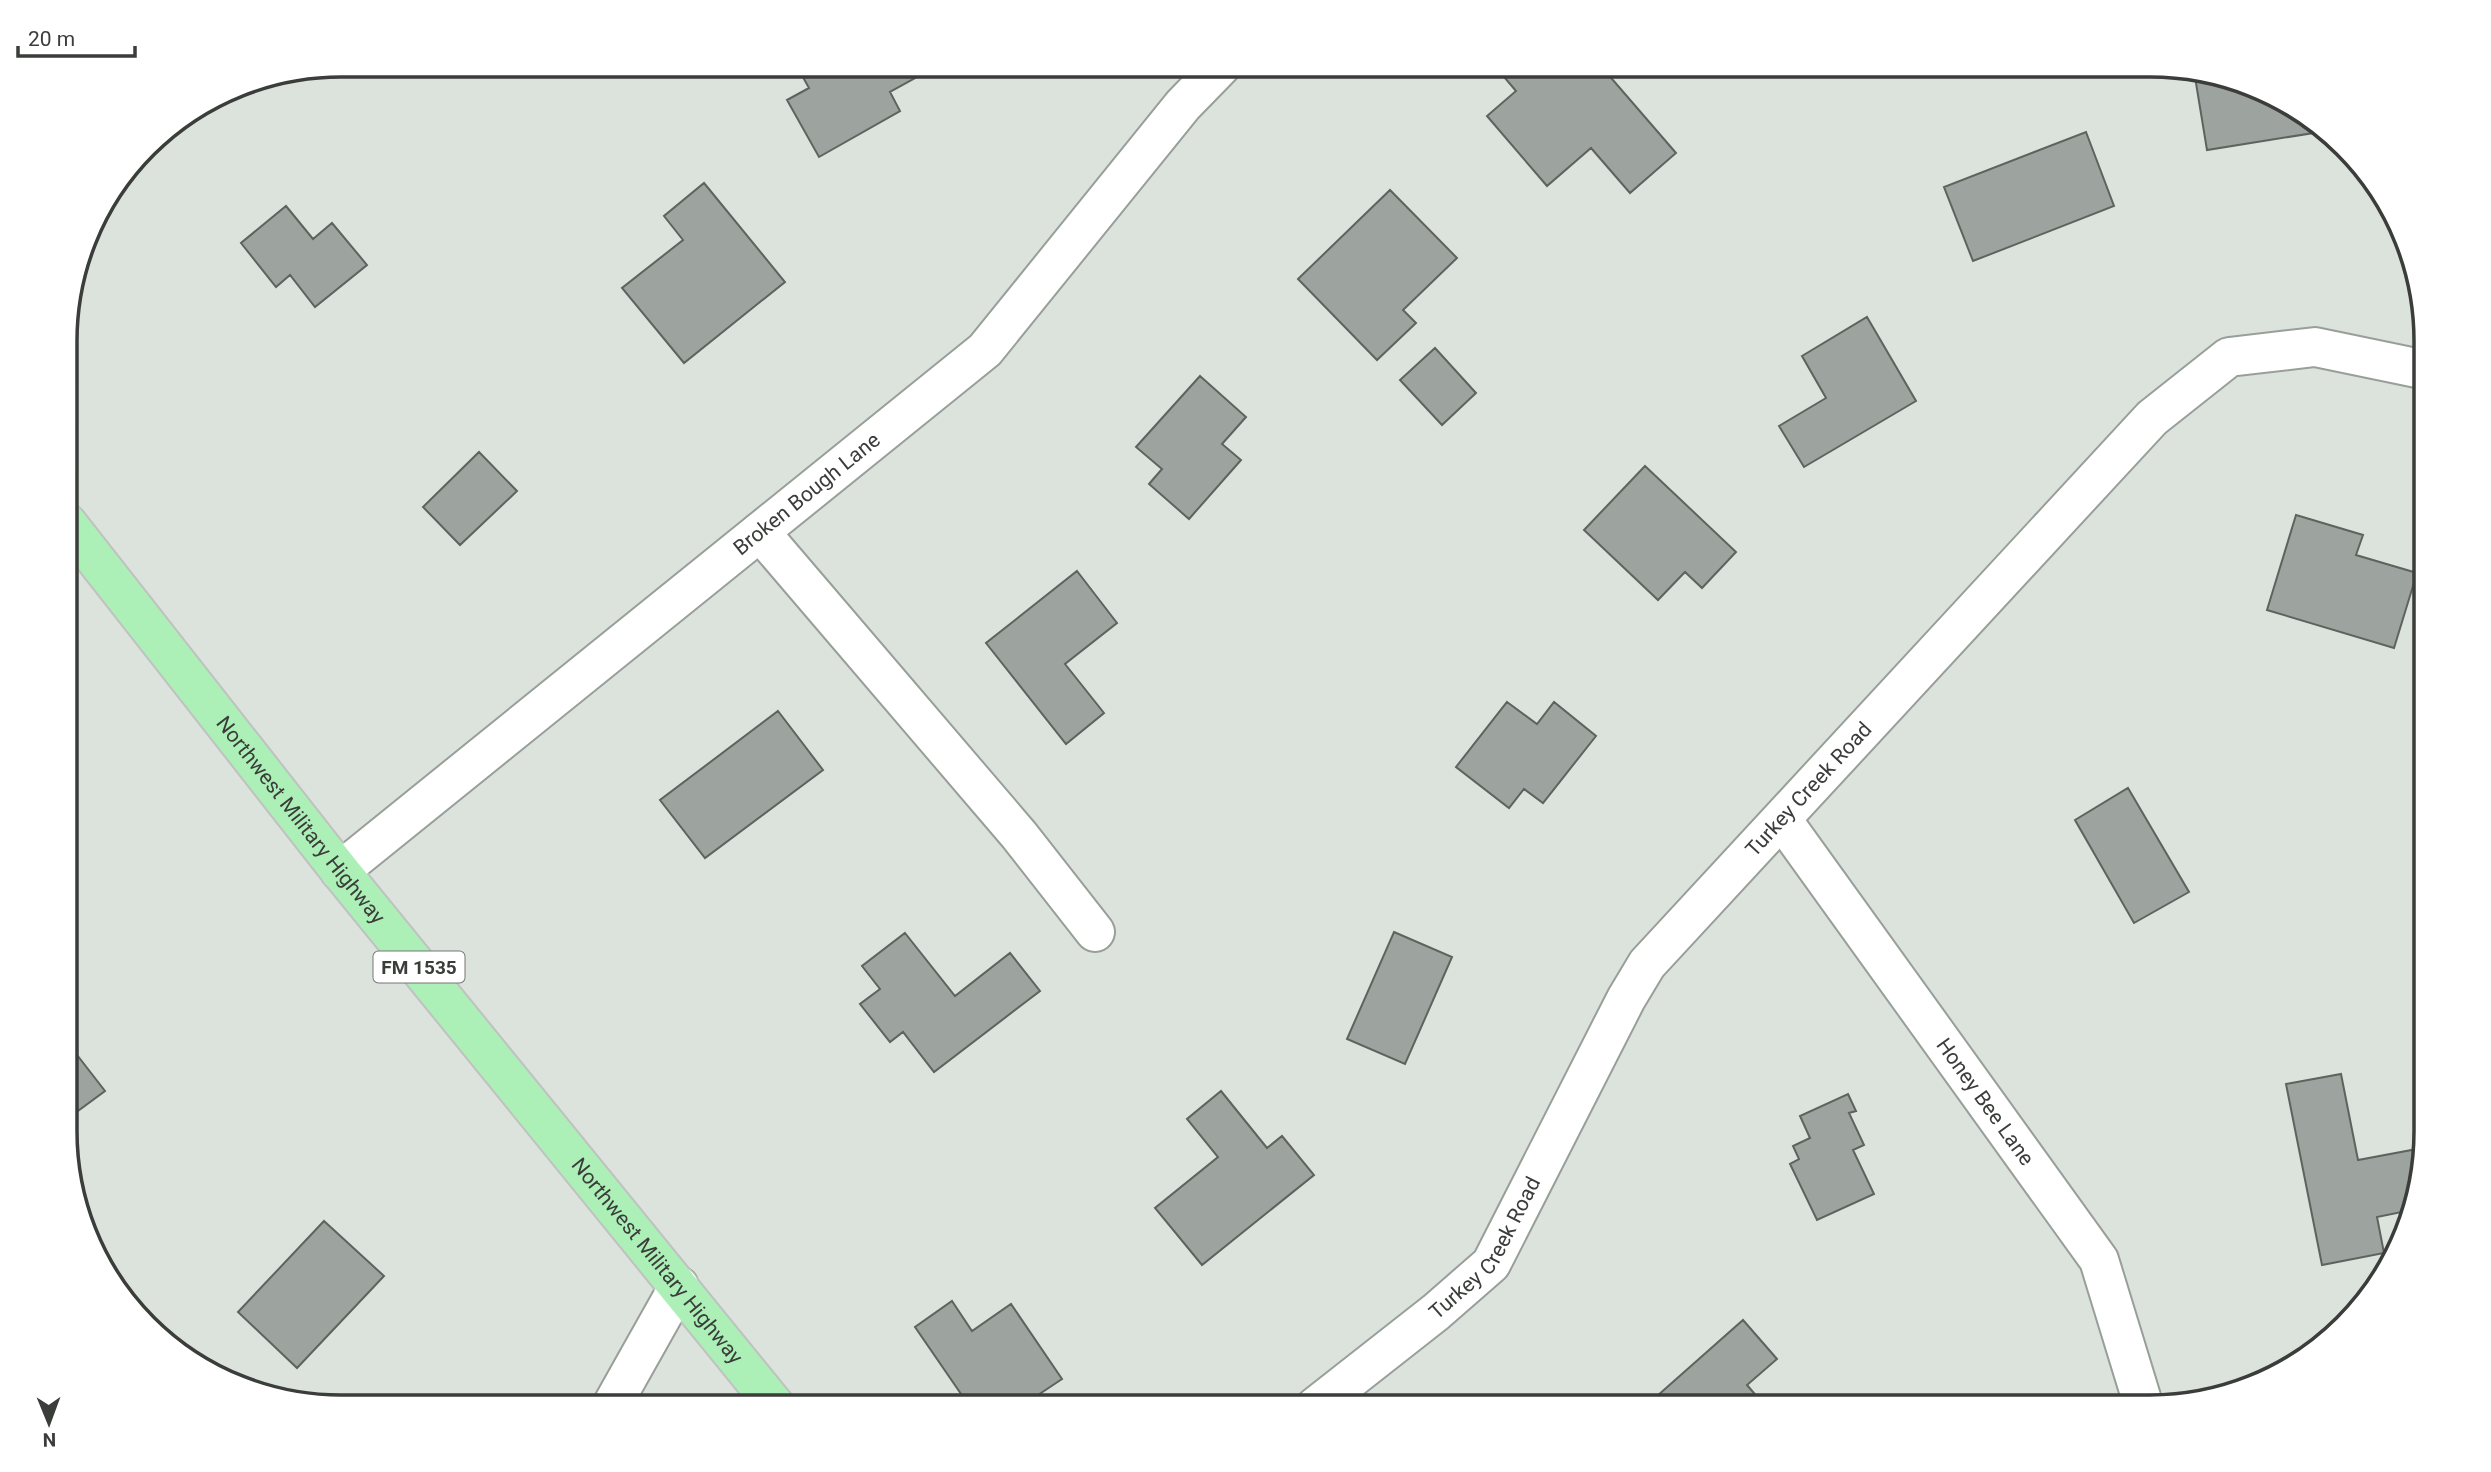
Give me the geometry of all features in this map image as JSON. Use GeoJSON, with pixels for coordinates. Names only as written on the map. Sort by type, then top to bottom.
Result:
{"type":"FeatureCollection","features":[{"type":"Feature","properties":{"kind":"main road","name":"Northwest Military Highway"},"geometry":{"type":"LineString","coordinates":[[77,536],[340,871],[766,1395]]}},
{"type":"Feature","properties":{"kind":"street","name":"Broken Bough Lane"},"geometry":{"type":"LineString","coordinates":[[340,871],[985,350],[1183,105],[1210,77]]}},
{"type":"Feature","properties":{"kind":"street","name":"Turkey Creek Road"},"geometry":{"type":"LineString","coordinates":[[1330,1395],[1436,1312],[1491,1264],[1626,999],[1647,964],[1783,821],[2152,418],[2229,357],[2315,347],[2414,368]]}},
{"type":"Feature","properties":{"kind":"street"},"geometry":{"type":"LineString","coordinates":[[760,531],[1019,835],[1095,932]]}},
{"type":"Feature","properties":{"kind":"street","name":"Honey Bee Lane"},"geometry":{"type":"LineString","coordinates":[[1783,821],[2099,1260],[2140,1395]]}},
{"type":"Feature","properties":{"kind":"street"},"geometry":{"type":"LineString","coordinates":[[618,1395],[679,1286]]}},
{"type":"Feature","properties":{"kind":"building"},"geometry":{"type":"Polygon","coordinates":[[[803,77],[915,78],[890,92],[900,111],[819,157],[787,100],[809,88],[803,77]]]}},
{"type":"Feature","properties":{"kind":"building"},"geometry":{"type":"Polygon","coordinates":[[[1504,77],[1610,77],[1676,153],[1630,193],[1591,148],[1547,186],[1487,116],[1516,91],[1504,77]]]}},
{"type":"Feature","properties":{"kind":"building"},"geometry":{"type":"Polygon","coordinates":[[[2196,81],[2235,91],[2267,104],[2313,133],[2207,150],[2196,81]]]}},
{"type":"Feature","properties":{"kind":"building"},"geometry":{"type":"Polygon","coordinates":[[[2086,132],[2114,206],[1973,261],[1944,187],[2086,132]]]}},
{"type":"Feature","properties":{"kind":"building"},"geometry":{"type":"Polygon","coordinates":[[[704,183],[785,282],[684,363],[622,288],[683,240],[664,216],[704,183]]]}},
{"type":"Feature","properties":{"kind":"building"},"geometry":{"type":"Polygon","coordinates":[[[1390,190],[1457,258],[1403,310],[1416,323],[1377,360],[1298,279],[1390,190]]]}},
{"type":"Feature","properties":{"kind":"building"},"geometry":{"type":"Polygon","coordinates":[[[286,206],[313,239],[332,223],[367,265],[315,307],[290,275],[276,287],[241,243],[286,206]]]}},
{"type":"Feature","properties":{"kind":"building"},"geometry":{"type":"Polygon","coordinates":[[[1867,317],[1916,401],[1804,467],[1779,426],[1826,398],[1802,356],[1867,317]]]}},
{"type":"Feature","properties":{"kind":"building"},"geometry":{"type":"Polygon","coordinates":[[[1435,348],[1476,393],[1442,425],[1400,380],[1435,348]]]}},
{"type":"Feature","properties":{"kind":"building"},"geometry":{"type":"Polygon","coordinates":[[[1200,376],[1246,417],[1222,444],[1241,460],[1189,519],[1149,484],[1162,469],[1136,447],[1200,376]]]}},
{"type":"Feature","properties":{"kind":"building"},"geometry":{"type":"Polygon","coordinates":[[[479,452],[517,491],[460,545],[423,507],[479,452]]]}},
{"type":"Feature","properties":{"kind":"building"},"geometry":{"type":"Polygon","coordinates":[[[1645,466],[1736,552],[1702,588],[1685,572],[1658,600],[1584,530],[1645,466]]]}},
{"type":"Feature","properties":{"kind":"building"},"geometry":{"type":"Polygon","coordinates":[[[2296,515],[2363,535],[2356,555],[2414,572],[2414,583],[2394,648],[2267,610],[2296,515]]]}},
{"type":"Feature","properties":{"kind":"building"},"geometry":{"type":"Polygon","coordinates":[[[1077,571],[1117,623],[1065,664],[1104,713],[1066,744],[986,643],[1077,571]]]}},
{"type":"Feature","properties":{"kind":"building"},"geometry":{"type":"Polygon","coordinates":[[[1507,702],[1537,724],[1554,702],[1596,736],[1543,803],[1524,789],[1509,808],[1456,767],[1507,702]]]}},
{"type":"Feature","properties":{"kind":"building"},"geometry":{"type":"Polygon","coordinates":[[[778,711],[823,770],[705,858],[660,800],[778,711]]]}},
{"type":"Feature","properties":{"kind":"building"},"geometry":{"type":"Polygon","coordinates":[[[2128,788],[2189,892],[2134,923],[2075,820],[2128,788]]]}},
{"type":"Feature","properties":{"kind":"building"},"geometry":{"type":"Polygon","coordinates":[[[1394,932],[1452,957],[1405,1064],[1347,1039],[1394,932]]]}},
{"type":"Feature","properties":{"kind":"building"},"geometry":{"type":"Polygon","coordinates":[[[905,933],[955,996],[1010,953],[1040,991],[934,1072],[903,1032],[890,1042],[860,1004],[880,989],[862,966],[905,933]]]}},
{"type":"Feature","properties":{"kind":"building"},"geometry":{"type":"Polygon","coordinates":[[[77,1055],[105,1091],[77,1112],[77,1055]]]}},
{"type":"Feature","properties":{"kind":"building"},"geometry":{"type":"Polygon","coordinates":[[[2341,1074],[2358,1160],[2413,1150],[2409,1183],[2401,1212],[2377,1217],[2384,1253],[2322,1265],[2286,1084],[2341,1074]]]}},
{"type":"Feature","properties":{"kind":"building"},"geometry":{"type":"Polygon","coordinates":[[[1221,1091],[1267,1148],[1282,1136],[1314,1175],[1202,1265],[1155,1208],[1218,1157],[1187,1119],[1221,1091]]]}},
{"type":"Feature","properties":{"kind":"building"},"geometry":{"type":"Polygon","coordinates":[[[1848,1094],[1856,1111],[1849,1113],[1864,1145],[1853,1150],[1874,1194],[1817,1220],[1790,1164],[1799,1159],[1793,1146],[1810,1138],[1800,1116],[1848,1094]]]}},
{"type":"Feature","properties":{"kind":"building"},"geometry":{"type":"Polygon","coordinates":[[[324,1221],[384,1276],[297,1368],[238,1312],[324,1221]]]}},
{"type":"Feature","properties":{"kind":"building"},"geometry":{"type":"Polygon","coordinates":[[[952,1301],[972,1331],[1011,1304],[1062,1379],[1038,1395],[962,1395],[915,1327],[952,1301]]]}},
{"type":"Feature","properties":{"kind":"building"},"geometry":{"type":"Polygon","coordinates":[[[1743,1320],[1777,1359],[1747,1385],[1756,1395],[1658,1395],[1743,1320]]]}}]}
